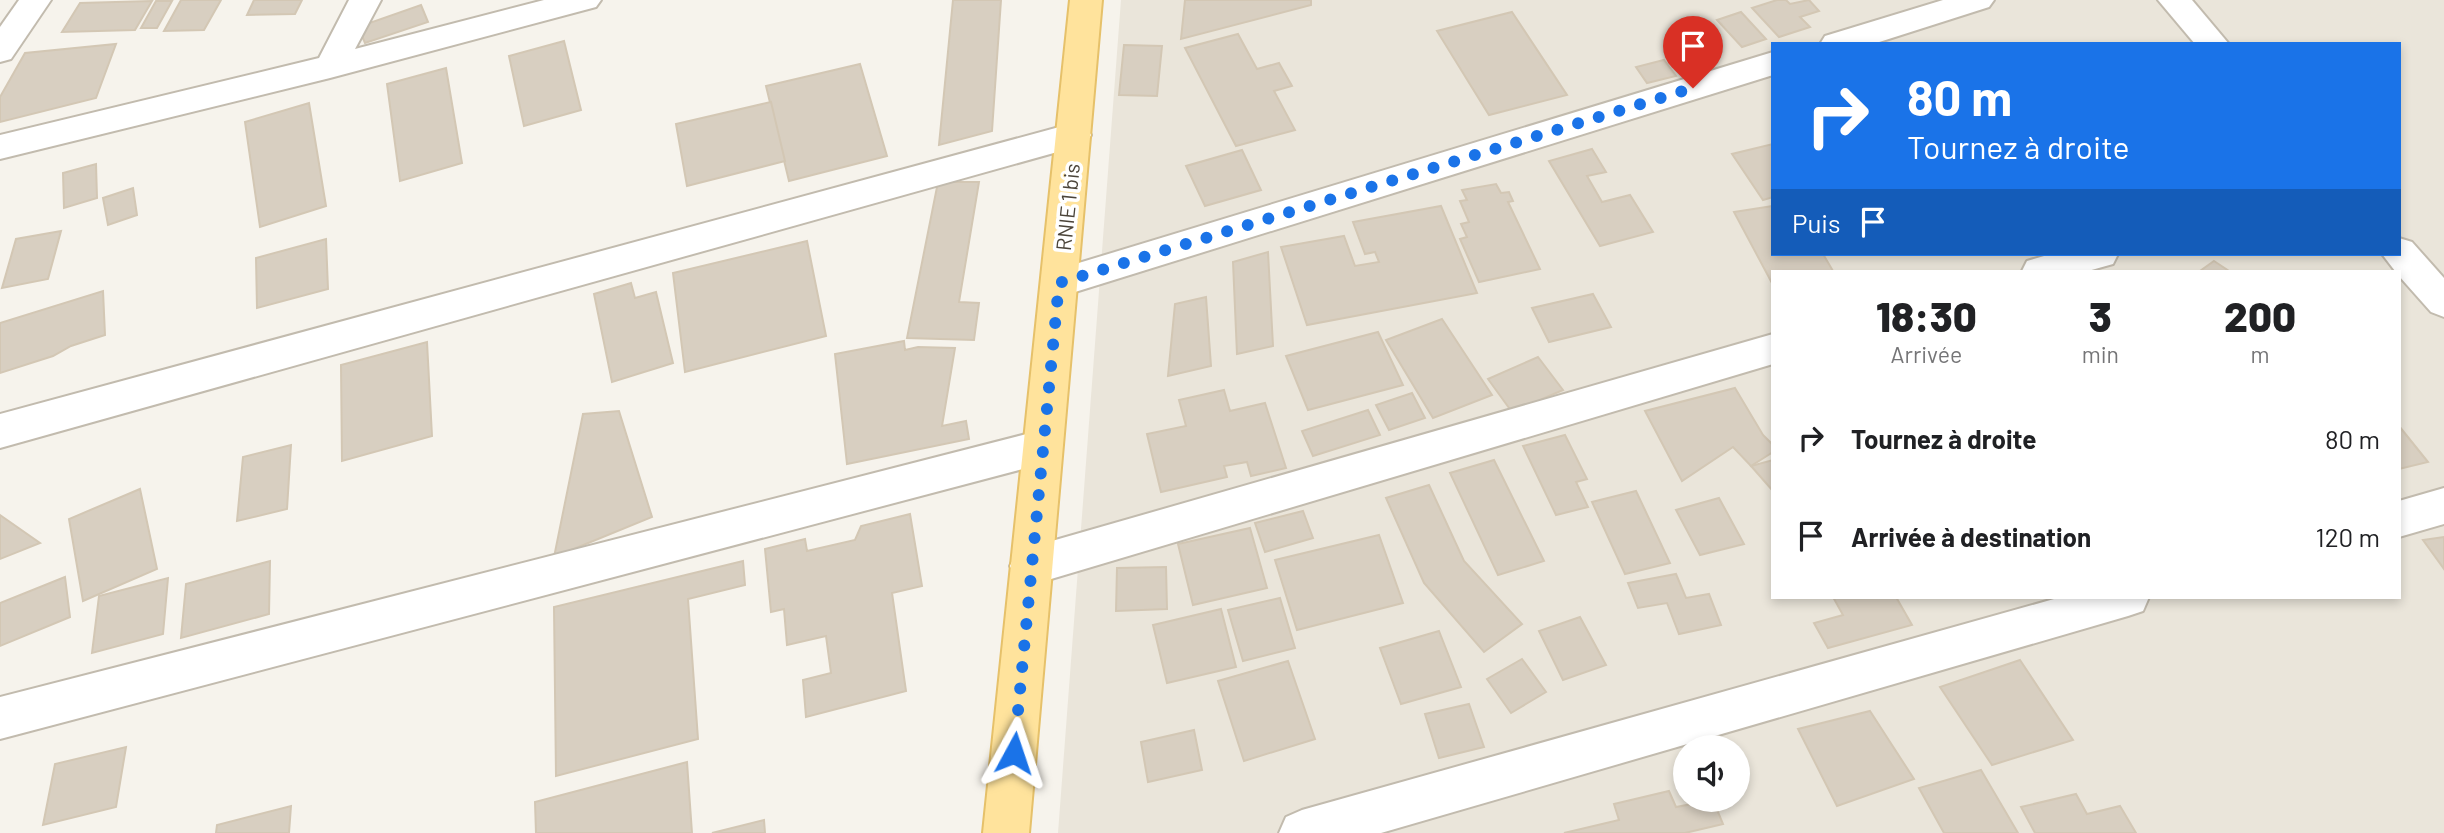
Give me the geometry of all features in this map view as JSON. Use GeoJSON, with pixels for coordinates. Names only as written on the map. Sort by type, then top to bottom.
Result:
{"type":"FeatureCollection","features":[{"type":"Feature","properties":{"kind":"main road","name":"RNIE 1 bis"},"geometry":{"type":"LineString","coordinates":[[1006,833],[1086,0]]}},
{"type":"Feature","properties":{"kind":"street"},"geometry":{"type":"LineString","coordinates":[[0,51],[35,0]]}},
{"type":"Feature","properties":{"kind":"street"},"geometry":{"type":"LineString","coordinates":[[330,66],[365,0]]}},
{"type":"Feature","properties":{"kind":"street"},"geometry":{"type":"LineString","coordinates":[[0,147],[585,0]]}},
{"type":"Feature","properties":{"kind":"street"},"geometry":{"type":"LineString","coordinates":[[1842,42],[1978,0]]}},
{"type":"Feature","properties":{"kind":"street"},"geometry":{"type":"LineString","coordinates":[[2174,0],[2211,42]]}},
{"type":"Feature","properties":{"kind":"street"},"geometry":{"type":"LineString","coordinates":[[1059,283],[1771,64]]}},
{"type":"Feature","properties":{"kind":"street"},"geometry":{"type":"LineString","coordinates":[[0,431],[1074,135]]}},
{"type":"Feature","properties":{"kind":"street"},"geometry":{"type":"LineString","coordinates":[[2401,254],[2444,302]]}},
{"type":"Feature","properties":{"kind":"street"},"geometry":{"type":"LineString","coordinates":[[2044,270],[2093,256]]}},
{"type":"Feature","properties":{"kind":"street"},"geometry":{"type":"LineString","coordinates":[[1031,566],[1771,350]]}},
{"type":"Feature","properties":{"kind":"street"},"geometry":{"type":"LineString","coordinates":[[0,718],[1042,447]]}},
{"type":"Feature","properties":{"kind":"street"},"geometry":{"type":"LineString","coordinates":[[2401,518],[2444,506]]}},
{"type":"Feature","properties":{"kind":"street"},"geometry":{"type":"LineString","coordinates":[[1302,833],[2121,599]]}},
{"type":"Feature","properties":{"kind":"shaded area"},"geometry":{"type":"Polygon","coordinates":[[[1121,0],[2444,0],[2444,833],[1058,833],[1121,0]]]}},
{"type":"Feature","properties":{"kind":"building"},"geometry":{"type":"Polygon","coordinates":[[[181,0],[221,0],[204,30],[164,31],[181,0]]]}},
{"type":"Feature","properties":{"kind":"building"},"geometry":{"type":"Polygon","coordinates":[[[254,0],[302,0],[295,14],[247,15],[254,0]]]}},
{"type":"Feature","properties":{"kind":"building"},"geometry":{"type":"Polygon","coordinates":[[[953,0],[1001,0],[992,131],[939,145],[953,0]]]}},
{"type":"Feature","properties":{"kind":"building"},"geometry":{"type":"Polygon","coordinates":[[[1185,0],[1311,0],[1311,5],[1181,39],[1185,0]]]}},
{"type":"Feature","properties":{"kind":"building"},"geometry":{"type":"Polygon","coordinates":[[[1786,0],[1790,4],[1809,0],[1819,11],[1800,17],[1810,27],[1779,37],[1752,8],[1786,0]]]}},
{"type":"Feature","properties":{"kind":"building"},"geometry":{"type":"Polygon","coordinates":[[[152,1],[135,30],[62,32],[80,3],[152,1]]]}},
{"type":"Feature","properties":{"kind":"building"},"geometry":{"type":"Polygon","coordinates":[[[156,1],[172,1],[157,28],[141,28],[156,1]]]}},
{"type":"Feature","properties":{"kind":"building"},"geometry":{"type":"Polygon","coordinates":[[[421,5],[428,22],[365,43],[358,27],[421,5]]]}},
{"type":"Feature","properties":{"kind":"building"},"geometry":{"type":"Polygon","coordinates":[[[1512,12],[1567,95],[1489,115],[1437,31],[1512,12]]]}},
{"type":"Feature","properties":{"kind":"building"},"geometry":{"type":"Polygon","coordinates":[[[1741,12],[1766,39],[1742,47],[1717,20],[1741,12]]]}},
{"type":"Feature","properties":{"kind":"building"},"geometry":{"type":"Polygon","coordinates":[[[1238,34],[1257,69],[1279,63],[1292,86],[1274,91],[1295,130],[1236,146],[1185,48],[1238,34]]]}},
{"type":"Feature","properties":{"kind":"building"},"geometry":{"type":"Polygon","coordinates":[[[564,41],[581,110],[524,126],[509,56],[564,41]]]}},
{"type":"Feature","properties":{"kind":"building"},"geometry":{"type":"Polygon","coordinates":[[[116,44],[96,98],[0,122],[0,97],[25,53],[116,44]]]}},
{"type":"Feature","properties":{"kind":"building"},"geometry":{"type":"Polygon","coordinates":[[[1124,45],[1162,46],[1157,96],[1119,95],[1124,45]]]}},
{"type":"Feature","properties":{"kind":"building"},"geometry":{"type":"Polygon","coordinates":[[[1664,60],[1676,76],[1647,83],[1636,67],[1664,60]]]}},
{"type":"Feature","properties":{"kind":"building"},"geometry":{"type":"Polygon","coordinates":[[[860,64],[887,156],[789,181],[766,86],[860,64]]]}},
{"type":"Feature","properties":{"kind":"building"},"geometry":{"type":"Polygon","coordinates":[[[446,68],[462,163],[400,181],[387,84],[446,68]]]}},
{"type":"Feature","properties":{"kind":"building"},"geometry":{"type":"Polygon","coordinates":[[[771,102],[785,161],[687,186],[676,124],[771,102]]]}},
{"type":"Feature","properties":{"kind":"building"},"geometry":{"type":"Polygon","coordinates":[[[309,103],[326,206],[260,227],[245,122],[309,103]]]}},
{"type":"Feature","properties":{"kind":"building"},"geometry":{"type":"Polygon","coordinates":[[[1771,144],[1771,198],[1763,200],[1732,154],[1771,144]]]}},
{"type":"Feature","properties":{"kind":"building"},"geometry":{"type":"Polygon","coordinates":[[[1592,149],[1606,172],[1587,176],[1602,202],[1630,195],[1653,232],[1600,246],[1549,161],[1592,149]]]}},
{"type":"Feature","properties":{"kind":"building"},"geometry":{"type":"Polygon","coordinates":[[[1242,150],[1261,190],[1205,206],[1186,166],[1242,150]]]}},
{"type":"Feature","properties":{"kind":"building"},"geometry":{"type":"Polygon","coordinates":[[[96,164],[97,198],[64,208],[63,173],[96,164]]]}},
{"type":"Feature","properties":{"kind":"building"},"geometry":{"type":"Polygon","coordinates":[[[938,182],[979,182],[959,302],[979,303],[974,340],[907,338],[938,182]]]}},
{"type":"Feature","properties":{"kind":"building"},"geometry":{"type":"Polygon","coordinates":[[[1496,184],[1501,193],[1509,192],[1513,201],[1508,202],[1540,269],[1479,282],[1460,239],[1467,237],[1461,224],[1469,222],[1460,201],[1467,200],[1462,190],[1496,184]]]}},
{"type":"Feature","properties":{"kind":"building"},"geometry":{"type":"Polygon","coordinates":[[[133,188],[137,215],[108,225],[103,198],[133,188]]]}},
{"type":"Feature","properties":{"kind":"building"},"geometry":{"type":"Polygon","coordinates":[[[1441,206],[1477,293],[1307,325],[1281,247],[1344,236],[1355,266],[1379,262],[1375,252],[1365,254],[1353,222],[1441,206]]]}},
{"type":"Feature","properties":{"kind":"building"},"geometry":{"type":"Polygon","coordinates":[[[1771,206],[1771,256],[1824,256],[1832,270],[1771,270],[1771,281],[1734,212],[1771,206]]]}},
{"type":"Feature","properties":{"kind":"building"},"geometry":{"type":"Polygon","coordinates":[[[61,231],[48,279],[2,288],[16,239],[61,231]]]}},
{"type":"Feature","properties":{"kind":"building"},"geometry":{"type":"Polygon","coordinates":[[[326,239],[328,289],[257,308],[256,258],[326,239]]]}},
{"type":"Feature","properties":{"kind":"building"},"geometry":{"type":"Polygon","coordinates":[[[807,241],[826,336],[685,372],[673,273],[807,241]]]}},
{"type":"Feature","properties":{"kind":"building"},"geometry":{"type":"Polygon","coordinates":[[[1268,252],[1273,346],[1237,354],[1233,262],[1268,252]]]}},
{"type":"Feature","properties":{"kind":"building"},"geometry":{"type":"Polygon","coordinates":[[[2214,261],[2228,270],[2201,270],[2214,261]]]}},
{"type":"Feature","properties":{"kind":"building"},"geometry":{"type":"Polygon","coordinates":[[[631,283],[635,298],[656,292],[673,363],[612,382],[594,294],[631,283]]]}},
{"type":"Feature","properties":{"kind":"building"},"geometry":{"type":"Polygon","coordinates":[[[103,291],[105,335],[0,373],[0,323],[103,291]]]}},
{"type":"Feature","properties":{"kind":"building"},"geometry":{"type":"Polygon","coordinates":[[[1593,294],[1611,327],[1549,342],[1532,308],[1593,294]]]}},
{"type":"Feature","properties":{"kind":"building"},"geometry":{"type":"Polygon","coordinates":[[[1206,297],[1211,366],[1168,376],[1175,304],[1206,297]]]}},
{"type":"Feature","properties":{"kind":"building"},"geometry":{"type":"Polygon","coordinates":[[[1442,319],[1492,395],[1433,418],[1386,340],[1442,319]]]}},
{"type":"Feature","properties":{"kind":"building"},"geometry":{"type":"Polygon","coordinates":[[[1378,332],[1403,385],[1308,410],[1286,356],[1378,332]]]}},
{"type":"Feature","properties":{"kind":"building"},"geometry":{"type":"Polygon","coordinates":[[[904,341],[905,350],[918,347],[955,348],[942,426],[966,421],[969,439],[847,464],[835,354],[904,341]]]}},
{"type":"Feature","properties":{"kind":"building"},"geometry":{"type":"Polygon","coordinates":[[[427,342],[432,436],[342,461],[341,365],[427,342]]]}},
{"type":"Feature","properties":{"kind":"building"},"geometry":{"type":"Polygon","coordinates":[[[1538,357],[1563,390],[1512,412],[1488,379],[1538,357]]]}},
{"type":"Feature","properties":{"kind":"building"},"geometry":{"type":"Polygon","coordinates":[[[1735,388],[1763,435],[1771,443],[1771,453],[1751,466],[1733,447],[1682,481],[1645,411],[1735,388]]]}},
{"type":"Feature","properties":{"kind":"building"},"geometry":{"type":"Polygon","coordinates":[[[1224,390],[1230,411],[1265,403],[1286,468],[1251,476],[1247,462],[1224,466],[1227,477],[1161,492],[1147,434],[1186,426],[1179,400],[1224,390]]]}},
{"type":"Feature","properties":{"kind":"building"},"geometry":{"type":"Polygon","coordinates":[[[1412,393],[1425,418],[1389,430],[1376,405],[1412,393]]]}},
{"type":"Feature","properties":{"kind":"building"},"geometry":{"type":"Polygon","coordinates":[[[1368,410],[1380,435],[1313,456],[1302,431],[1368,410]]]}},
{"type":"Feature","properties":{"kind":"building"},"geometry":{"type":"Polygon","coordinates":[[[619,411],[652,517],[554,557],[583,414],[619,411]]]}},
{"type":"Feature","properties":{"kind":"building"},"geometry":{"type":"Polygon","coordinates":[[[2401,428],[2428,462],[2401,469],[2401,428]]]}},
{"type":"Feature","properties":{"kind":"building"},"geometry":{"type":"Polygon","coordinates":[[[1565,435],[1587,479],[1576,482],[1588,507],[1556,515],[1523,446],[1565,435]]]}},
{"type":"Feature","properties":{"kind":"building"},"geometry":{"type":"Polygon","coordinates":[[[291,445],[287,509],[237,521],[243,457],[291,445]]]}},
{"type":"Feature","properties":{"kind":"building"},"geometry":{"type":"Polygon","coordinates":[[[1494,460],[1544,561],[1498,575],[1450,473],[1494,460]]]}},
{"type":"Feature","properties":{"kind":"building"},"geometry":{"type":"Polygon","coordinates":[[[1771,461],[1771,489],[1751,466],[1771,461]]]}},
{"type":"Feature","properties":{"kind":"building"},"geometry":{"type":"Polygon","coordinates":[[[1429,485],[1464,561],[1522,624],[1484,652],[1424,583],[1386,498],[1429,485]]]}},
{"type":"Feature","properties":{"kind":"building"},"geometry":{"type":"Polygon","coordinates":[[[140,489],[157,569],[83,601],[69,519],[140,489]]]}},
{"type":"Feature","properties":{"kind":"building"},"geometry":{"type":"Polygon","coordinates":[[[1636,491],[1670,563],[1625,574],[1592,502],[1636,491]]]}},
{"type":"Feature","properties":{"kind":"building"},"geometry":{"type":"Polygon","coordinates":[[[1719,498],[1744,544],[1700,555],[1676,510],[1719,498]]]}},
{"type":"Feature","properties":{"kind":"building"},"geometry":{"type":"Polygon","coordinates":[[[1303,511],[1313,538],[1265,552],[1255,523],[1303,511]]]}},
{"type":"Feature","properties":{"kind":"building"},"geometry":{"type":"Polygon","coordinates":[[[910,514],[922,586],[892,593],[906,691],[806,717],[803,680],[831,673],[826,636],[787,645],[784,609],[771,612],[765,549],[805,539],[807,551],[855,540],[861,526],[910,514]]]}},
{"type":"Feature","properties":{"kind":"building"},"geometry":{"type":"Polygon","coordinates":[[[0,515],[40,543],[0,559],[0,515]]]}},
{"type":"Feature","properties":{"kind":"building"},"geometry":{"type":"Polygon","coordinates":[[[1250,528],[1267,588],[1193,605],[1178,544],[1250,528]]]}},
{"type":"Feature","properties":{"kind":"building"},"geometry":{"type":"Polygon","coordinates":[[[1379,535],[1403,603],[1297,630],[1275,560],[1379,535]]]}},
{"type":"Feature","properties":{"kind":"building"},"geometry":{"type":"Polygon","coordinates":[[[2444,537],[2444,569],[2423,540],[2444,537]]]}},
{"type":"Feature","properties":{"kind":"building"},"geometry":{"type":"Polygon","coordinates":[[[270,561],[269,614],[181,638],[186,584],[270,561]]]}},
{"type":"Feature","properties":{"kind":"building"},"geometry":{"type":"Polygon","coordinates":[[[743,561],[745,585],[688,599],[698,739],[556,776],[554,607],[743,561]]]}},
{"type":"Feature","properties":{"kind":"building"},"geometry":{"type":"Polygon","coordinates":[[[1166,567],[1167,609],[1116,611],[1117,568],[1166,567]]]}},
{"type":"Feature","properties":{"kind":"building"},"geometry":{"type":"Polygon","coordinates":[[[1676,574],[1686,598],[1709,594],[1721,625],[1679,634],[1667,603],[1638,608],[1628,583],[1676,574]]]}},
{"type":"Feature","properties":{"kind":"building"},"geometry":{"type":"Polygon","coordinates":[[[65,577],[70,617],[0,646],[0,603],[65,577]]]}},
{"type":"Feature","properties":{"kind":"building"},"geometry":{"type":"Polygon","coordinates":[[[168,578],[163,634],[92,653],[99,596],[168,578]]]}},
{"type":"Feature","properties":{"kind":"building"},"geometry":{"type":"Polygon","coordinates":[[[1280,598],[1295,648],[1243,661],[1228,610],[1280,598]]]}},
{"type":"Feature","properties":{"kind":"building"},"geometry":{"type":"Polygon","coordinates":[[[1834,599],[1897,599],[1912,625],[1828,648],[1814,623],[1843,615],[1834,599]]]}},
{"type":"Feature","properties":{"kind":"building"},"geometry":{"type":"Polygon","coordinates":[[[1221,609],[1236,667],[1167,683],[1153,625],[1221,609]]]}},
{"type":"Feature","properties":{"kind":"building"},"geometry":{"type":"Polygon","coordinates":[[[1580,617],[1606,665],[1563,680],[1539,631],[1580,617]]]}},
{"type":"Feature","properties":{"kind":"building"},"geometry":{"type":"Polygon","coordinates":[[[1439,631],[1461,687],[1401,704],[1380,648],[1439,631]]]}},
{"type":"Feature","properties":{"kind":"building"},"geometry":{"type":"Polygon","coordinates":[[[1522,659],[1546,692],[1511,713],[1487,679],[1522,659]]]}},
{"type":"Feature","properties":{"kind":"building"},"geometry":{"type":"Polygon","coordinates":[[[2020,660],[2073,740],[1992,765],[1940,687],[2020,660]]]}},
{"type":"Feature","properties":{"kind":"building"},"geometry":{"type":"Polygon","coordinates":[[[1288,661],[1315,739],[1244,761],[1218,681],[1288,661]]]}},
{"type":"Feature","properties":{"kind":"building"},"geometry":{"type":"Polygon","coordinates":[[[1469,704],[1484,747],[1439,758],[1425,714],[1469,704]]]}},
{"type":"Feature","properties":{"kind":"building"},"geometry":{"type":"Polygon","coordinates":[[[1870,711],[1914,779],[1837,806],[1798,729],[1870,711]]]}},
{"type":"Feature","properties":{"kind":"building"},"geometry":{"type":"Polygon","coordinates":[[[1194,730],[1202,770],[1148,782],[1141,742],[1194,730]]]}},
{"type":"Feature","properties":{"kind":"building"},"geometry":{"type":"Polygon","coordinates":[[[126,747],[116,807],[43,825],[55,764],[126,747]]]}},
{"type":"Feature","properties":{"kind":"building"},"geometry":{"type":"Polygon","coordinates":[[[687,762],[692,833],[536,833],[535,802],[687,762]]]}},
{"type":"Feature","properties":{"kind":"building"},"geometry":{"type":"Polygon","coordinates":[[[1981,770],[2018,833],[1944,833],[1919,788],[1981,770]]]}},
{"type":"Feature","properties":{"kind":"building"},"geometry":{"type":"Polygon","coordinates":[[[1669,791],[1673,800],[1673,812],[1718,812],[1723,824],[1685,833],[1564,833],[1619,820],[1614,804],[1669,791]]]}},
{"type":"Feature","properties":{"kind":"building"},"geometry":{"type":"Polygon","coordinates":[[[2076,794],[2087,814],[2120,806],[2136,833],[2035,833],[2021,807],[2076,794]]]}},
{"type":"Feature","properties":{"kind":"building"},"geometry":{"type":"Polygon","coordinates":[[[291,806],[289,833],[216,833],[217,825],[291,806]]]}},
{"type":"Feature","properties":{"kind":"building"},"geometry":{"type":"Polygon","coordinates":[[[764,820],[765,833],[712,833],[764,820]]]}},
{"type":"Feature","properties":{"kind":"route"},"geometry":{"type":"LineString","coordinates":[[1014,753],[1059,283],[1693,88]]}}]}
